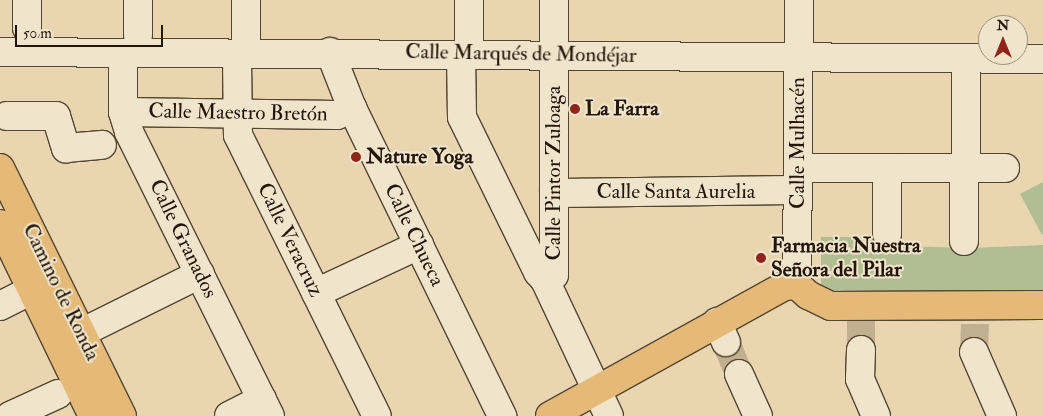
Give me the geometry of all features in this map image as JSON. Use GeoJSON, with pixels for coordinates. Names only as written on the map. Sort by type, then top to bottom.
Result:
{"type":"FeatureCollection","features":[{"type":"Feature","properties":{"kind":"main road","name":"Camino de Ronda"},"geometry":{"type":"LineString","coordinates":[[0,168],[122,416]]}},
{"type":"Feature","properties":{"kind":"main road","name":"Camino de Ronda"},"geometry":{"type":"LineString","coordinates":[[0,224],[93,416]]}},
{"type":"Feature","properties":{"kind":"main road"},"geometry":{"type":"LineString","coordinates":[[32,290],[38,246]]}},
{"type":"Feature","properties":{"kind":"main road"},"geometry":{"type":"LineString","coordinates":[[550,416],[598,390],[721,332],[776,290],[797,285],[808,295],[831,306],[861,310],[975,311],[1043,305]]}},
{"type":"Feature","properties":{"kind":"street"},"geometry":{"type":"LineString","coordinates":[[27,0],[27,28]]}},
{"type":"Feature","properties":{"kind":"street","name":"Calle Granados"},"geometry":{"type":"LineString","coordinates":[[138,0],[130,45],[123,112],[129,132],[266,408]]}},
{"type":"Feature","properties":{"kind":"street","name":"Calle Veracruz"},"geometry":{"type":"LineString","coordinates":[[246,0],[238,135],[377,416]]}},
{"type":"Feature","properties":{"kind":"street"},"geometry":{"type":"LineString","coordinates":[[469,0],[462,117],[538,272],[545,280]]}},
{"type":"Feature","properties":{"kind":"street","name":"Calle Pintor Zuloaga"},"geometry":{"type":"LineString","coordinates":[[554,0],[554,275],[545,280],[609,416]]}},
{"type":"Feature","properties":{"kind":"street","name":"Calle Mulhacén"},"geometry":{"type":"LineString","coordinates":[[797,285],[799,0]]}},
{"type":"Feature","properties":{"kind":"street","name":"Calle Marqués de Mondéjar"},"geometry":{"type":"LineString","coordinates":[[0,52],[130,45],[242,54],[465,47],[554,54],[1043,59]]}},
{"type":"Feature","properties":{"kind":"street","name":"Calle Chueca"},"geometry":{"type":"LineString","coordinates":[[330,52],[352,108],[502,416]]}},
{"type":"Feature","properties":{"kind":"street"},"geometry":{"type":"LineString","coordinates":[[964,241],[966,68]]}},
{"type":"Feature","properties":{"kind":"street","name":"Calle Maestro Bretón"},"geometry":{"type":"LineString","coordinates":[[123,112],[337,115],[352,108]]}},
{"type":"Feature","properties":{"kind":"street"},"geometry":{"type":"LineString","coordinates":[[7,116],[56,116],[66,148],[102,145]]}},
{"type":"Feature","properties":{"kind":"street"},"geometry":{"type":"LineString","coordinates":[[887,168],[887,234]]}},
{"type":"Feature","properties":{"kind":"street","name":"Calle Santa Aurelia"},"geometry":{"type":"LineString","coordinates":[[554,193],[798,179],[887,168],[1005,168]]}},
{"type":"Feature","properties":{"kind":"street"},"geometry":{"type":"LineString","coordinates":[[316,293],[419,245]]}},
{"type":"Feature","properties":{"kind":"street"},"geometry":{"type":"LineString","coordinates":[[81,333],[200,274]]}},
{"type":"Feature","properties":{"kind":"street"},"geometry":{"type":"LineString","coordinates":[[0,306],[32,290]]}},
{"type":"Feature","properties":{"kind":"street"},"geometry":{"type":"LineString","coordinates":[[861,350],[860,380],[876,416]]}},
{"type":"Feature","properties":{"kind":"street"},"geometry":{"type":"LineString","coordinates":[[974,352],[1002,416]]}},
{"type":"Feature","properties":{"kind":"street"},"geometry":{"type":"LineString","coordinates":[[739,374],[758,416]]}},
{"type":"Feature","properties":{"kind":"street"},"geometry":{"type":"LineString","coordinates":[[10,416],[58,394]]}},
{"type":"Feature","properties":{"kind":"street"},"geometry":{"type":"LineString","coordinates":[[230,416],[266,408]]}},
{"type":"Feature","properties":{"kind":"green space"},"geometry":{"type":"Polygon","coordinates":[[[1043,182],[1043,234],[1042,235],[1020,194],[1043,182]]]}},
{"type":"Feature","properties":{"kind":"green space"},"geometry":{"type":"Polygon","coordinates":[[[821,237],[897,237],[897,246],[971,248],[1043,245],[1043,296],[821,294],[821,237]]]}},
{"type":"Feature","properties":{"kind":"tunnel"},"geometry":{"type":"LineString","coordinates":[[861,315],[861,350]]}},
{"type":"Feature","properties":{"kind":"tunnel"},"geometry":{"type":"LineString","coordinates":[[974,352],[975,316]]}},
{"type":"Feature","properties":{"kind":"tunnel"},"geometry":{"type":"LineString","coordinates":[[726,342],[739,374]]}},
{"type":"Feature","properties":{"kind":"place","name":"La Farra"},"geometry":{"type":"Point","coordinates":[575,109]}},
{"type":"Feature","properties":{"kind":"place","name":"Nature Yoga"},"geometry":{"type":"Point","coordinates":[356,157]}},
{"type":"Feature","properties":{"kind":"place","name":"Farmacia Nuestra Señora del Pilar"},"geometry":{"type":"Point","coordinates":[761,258]}}]}
